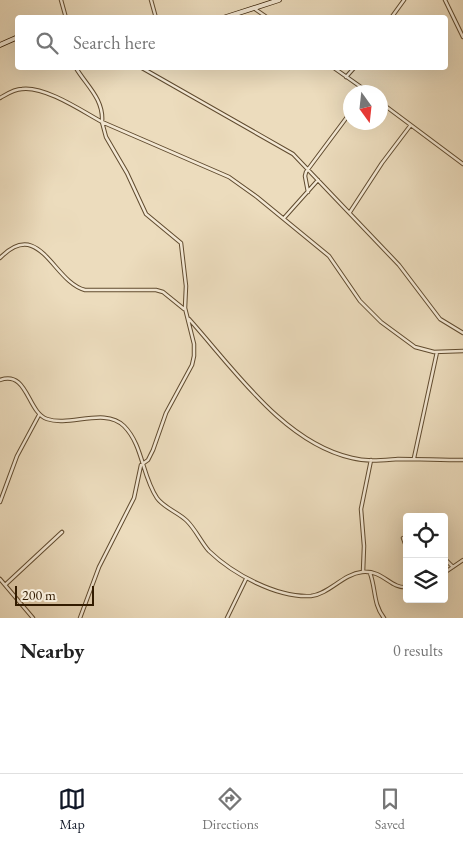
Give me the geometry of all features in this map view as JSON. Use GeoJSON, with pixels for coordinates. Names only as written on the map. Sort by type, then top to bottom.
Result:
{"type":"FeatureCollection","features":[{"type":"Feature","properties":{"kind":"main road"},"geometry":{"type":"LineString","coordinates":[[234,15],[280,0]]}},
{"type":"Feature","properties":{"kind":"main road"},"geometry":{"type":"LineString","coordinates":[[0,45],[15,39]]}},
{"type":"Feature","properties":{"kind":"street"},"geometry":{"type":"LineString","coordinates":[[60,0],[65,15]]}},
{"type":"Feature","properties":{"kind":"street"},"geometry":{"type":"LineString","coordinates":[[150,0],[155,15]]}},
{"type":"Feature","properties":{"kind":"street"},"geometry":{"type":"LineString","coordinates":[[393,15],[404,0]]}},
{"type":"Feature","properties":{"kind":"street"},"geometry":{"type":"LineString","coordinates":[[445,0],[463,37]]}},
{"type":"Feature","properties":{"kind":"street"},"geometry":{"type":"LineString","coordinates":[[255,9],[264,15]]}},
{"type":"Feature","properties":{"kind":"street"},"geometry":{"type":"LineString","coordinates":[[77,70],[100,104],[106,137],[127,173],[146,214],[181,244],[186,280],[185,308],[194,344],[192,365],[166,413],[154,450],[148,460],[141,465],[134,498],[120,529],[99,567],[80,618]]}},
{"type":"Feature","properties":{"kind":"street"},"geometry":{"type":"LineString","coordinates":[[145,70],[249,130],[275,142],[293,154],[410,278],[440,319],[463,333]]}},
{"type":"Feature","properties":{"kind":"street"},"geometry":{"type":"LineString","coordinates":[[337,70],[357,85]]}},
{"type":"Feature","properties":{"kind":"street"},"geometry":{"type":"LineString","coordinates":[[346,77],[352,70]]}},
{"type":"Feature","properties":{"kind":"street"},"geometry":{"type":"LineString","coordinates":[[0,98],[20,89],[31,88],[102,122],[229,177],[284,218],[329,256],[360,301],[381,322],[415,347],[437,352],[463,351]]}},
{"type":"Feature","properties":{"kind":"street"},"geometry":{"type":"LineString","coordinates":[[388,108],[463,164]]}},
{"type":"Feature","properties":{"kind":"street"},"geometry":{"type":"LineString","coordinates":[[308,192],[305,176],[308,169],[343,122]]}},
{"type":"Feature","properties":{"kind":"street"},"geometry":{"type":"LineString","coordinates":[[349,212],[410,126]]}},
{"type":"Feature","properties":{"kind":"street"},"geometry":{"type":"LineString","coordinates":[[284,218],[318,180]]}},
{"type":"Feature","properties":{"kind":"street"},"geometry":{"type":"LineString","coordinates":[[0,258],[14,247],[29,245],[42,250],[62,276],[77,288],[86,290],[156,290],[179,304],[187,314]]}},
{"type":"Feature","properties":{"kind":"street"},"geometry":{"type":"LineString","coordinates":[[188,318],[254,394],[285,423],[333,452],[353,459],[463,460]]}},
{"type":"Feature","properties":{"kind":"street"},"geometry":{"type":"LineString","coordinates":[[414,459],[437,352]]}},
{"type":"Feature","properties":{"kind":"street"},"geometry":{"type":"LineString","coordinates":[[0,380],[13,379],[22,386],[38,415],[61,422],[101,418],[117,422],[128,430],[136,444],[141,465],[157,498],[188,523],[209,551],[246,578],[285,592],[312,596],[354,574],[362,572],[380,574],[396,586],[403,587]]}},
{"type":"Feature","properties":{"kind":"street"},"geometry":{"type":"LineString","coordinates":[[0,502],[18,456],[38,415]]}},
{"type":"Feature","properties":{"kind":"street"},"geometry":{"type":"LineString","coordinates":[[362,572],[364,546],[361,509],[370,460]]}},
{"type":"Feature","properties":{"kind":"street"},"geometry":{"type":"LineString","coordinates":[[5,585],[62,532]]}},
{"type":"Feature","properties":{"kind":"street"},"geometry":{"type":"LineString","coordinates":[[448,570],[463,560]]}},
{"type":"Feature","properties":{"kind":"street"},"geometry":{"type":"LineString","coordinates":[[448,562],[453,567]]}},
{"type":"Feature","properties":{"kind":"street"},"geometry":{"type":"LineString","coordinates":[[370,573],[376,588],[374,596],[377,608],[384,618]]}},
{"type":"Feature","properties":{"kind":"street"},"geometry":{"type":"LineString","coordinates":[[227,618],[246,578]]}},
{"type":"Feature","properties":{"kind":"street"},"geometry":{"type":"LineString","coordinates":[[0,579],[33,618]]}}]}
